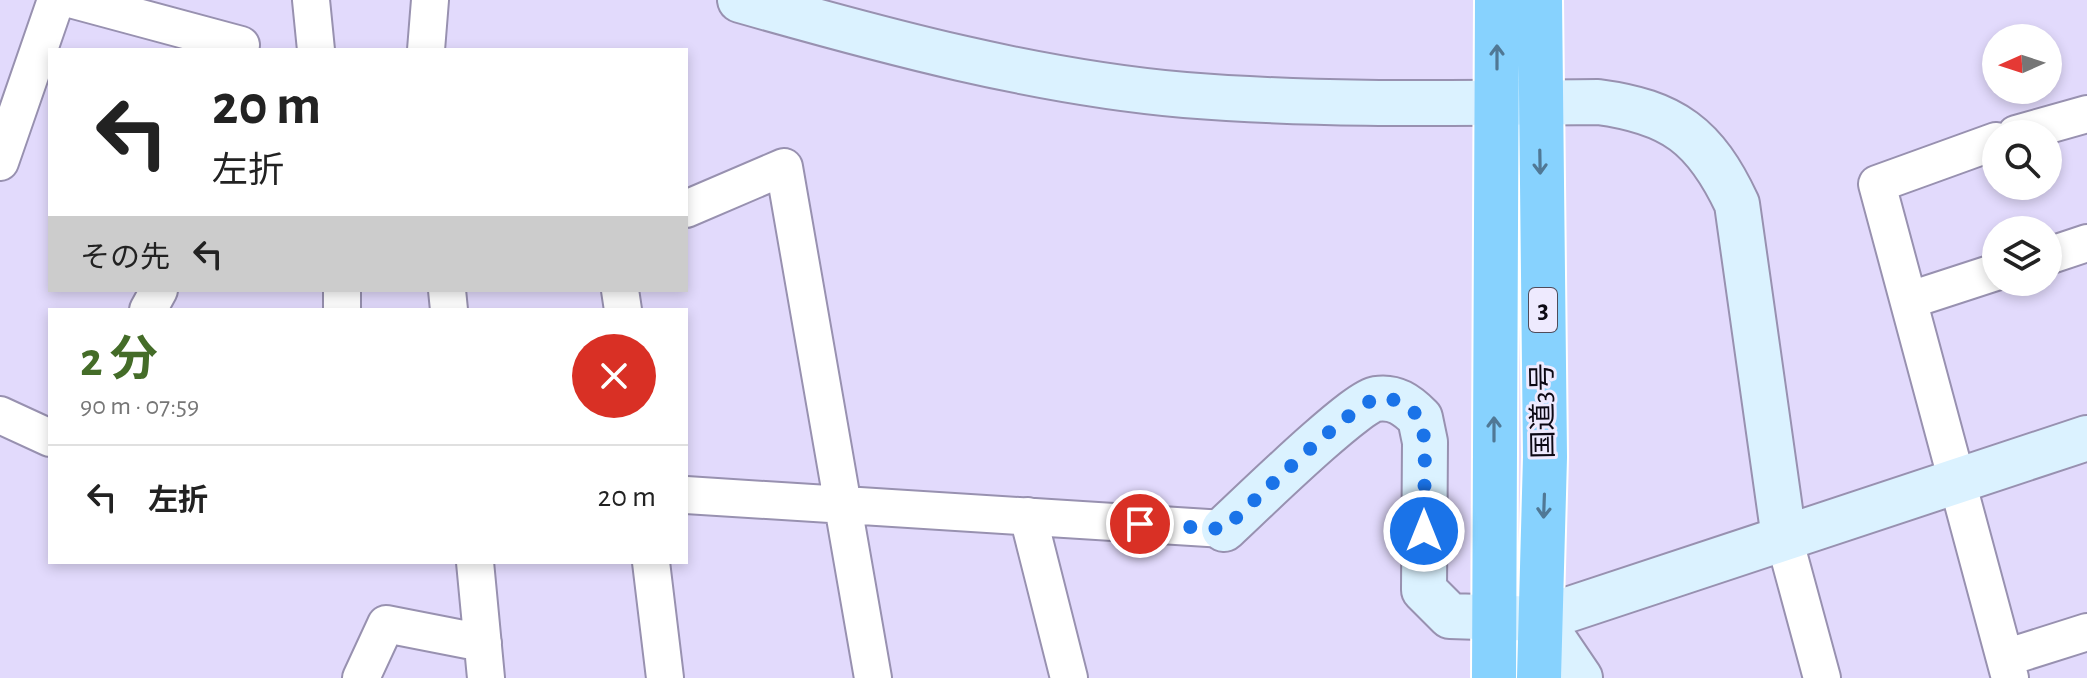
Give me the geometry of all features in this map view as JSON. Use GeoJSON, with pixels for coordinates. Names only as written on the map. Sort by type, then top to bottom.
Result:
{"type":"FeatureCollection","features":[{"type":"Feature","properties":{"kind":"highway","name":"国道3号"},"geometry":{"type":"LineString","coordinates":[[1497,0],[1518,102],[1545,457],[1539,678]]}},
{"type":"Feature","properties":{"kind":"highway","name":"国道3号"},"geometry":{"type":"LineString","coordinates":[[1494,678],[1518,102],[1540,0]]}},
{"type":"Feature","properties":{"kind":"street"},"geometry":{"type":"LineString","coordinates":[[0,162],[56,0]]}},
{"type":"Feature","properties":{"kind":"street"},"geometry":{"type":"LineString","coordinates":[[74,0],[241,45],[240,48]]}},
{"type":"Feature","properties":{"kind":"street"},"geometry":{"type":"LineString","coordinates":[[311,0],[316,48]]}},
{"type":"Feature","properties":{"kind":"street"},"geometry":{"type":"LineString","coordinates":[[426,48],[430,0]]}},
{"type":"Feature","properties":{"kind":"street"},"geometry":{"type":"LineString","coordinates":[[740,0],[825,24],[1026,71],[1184,95],[1370,103],[1598,102],[1660,116],[1690,135],[1719,166],[1737,204],[1784,538],[1822,678]]}},
{"type":"Feature","properties":{"kind":"street"},"geometry":{"type":"LineString","coordinates":[[2062,121],[2087,114]]}},
{"type":"Feature","properties":{"kind":"street"},"geometry":{"type":"LineString","coordinates":[[1982,146],[1877,184],[2008,668],[2087,632]]}},
{"type":"Feature","properties":{"kind":"street"},"geometry":{"type":"LineString","coordinates":[[688,208],[784,167],[873,678]]}},
{"type":"Feature","properties":{"kind":"street"},"geometry":{"type":"LineString","coordinates":[[2062,251],[2087,243]]}},
{"type":"Feature","properties":{"kind":"street"},"geometry":{"type":"LineString","coordinates":[[1910,300],[1982,277]]}},
{"type":"Feature","properties":{"kind":"street"},"geometry":{"type":"LineString","coordinates":[[688,495],[1224,529],[1328,433],[1373,399],[1396,399],[1420,418],[1425,442],[1424,590],[1450,616],[1540,619],[2087,438]]}},
{"type":"Feature","properties":{"kind":"street"},"geometry":{"type":"LineString","coordinates":[[0,415],[48,437]]}},
{"type":"Feature","properties":{"kind":"street"},"geometry":{"type":"LineString","coordinates":[[1028,516],[1069,678]]}},
{"type":"Feature","properties":{"kind":"street"},"geometry":{"type":"LineString","coordinates":[[361,678],[386,624],[485,661],[475,564]]}},
{"type":"Feature","properties":{"kind":"street"},"geometry":{"type":"LineString","coordinates":[[651,564],[665,678]]}},
{"type":"Feature","properties":{"kind":"street"},"geometry":{"type":"LineString","coordinates":[[1540,619],[1580,678]]}},
{"type":"Feature","properties":{"kind":"route"},"geometry":{"type":"LineString","coordinates":[[1140,524],[1224,529],[1328,433],[1373,399],[1396,399],[1420,418],[1425,442],[1424,531]]}}]}
